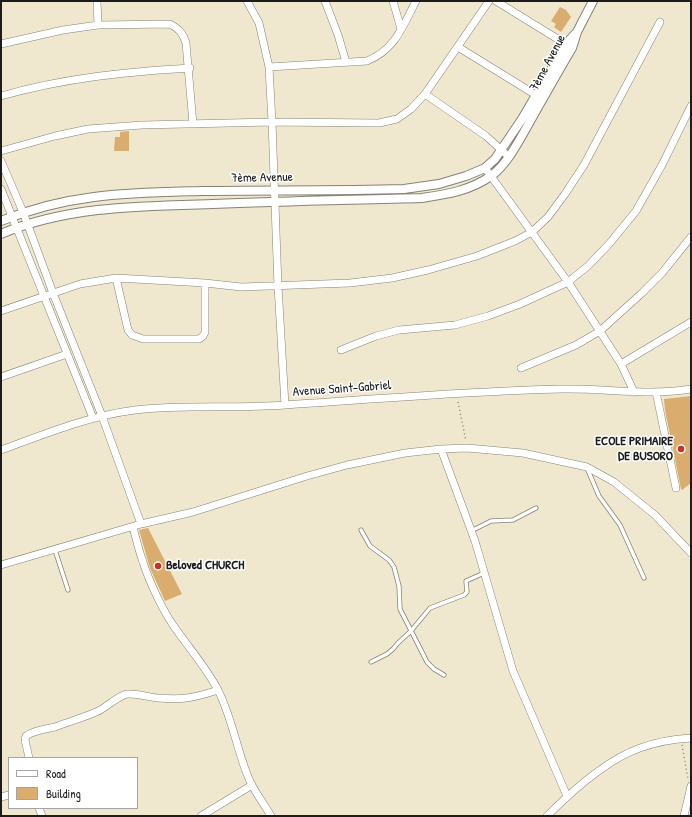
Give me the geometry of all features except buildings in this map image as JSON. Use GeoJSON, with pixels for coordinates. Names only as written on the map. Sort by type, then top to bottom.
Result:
{"type":"FeatureCollection","features":[{"type":"Feature","properties":{"kind":"street"},"geometry":{"type":"LineString","coordinates":[[97,1],[98,25]]}},
{"type":"Feature","properties":{"kind":"street"},"geometry":{"type":"LineString","coordinates":[[247,1],[259,23],[269,67],[274,202],[285,405]]}},
{"type":"Feature","properties":{"kind":"street"},"geometry":{"type":"LineString","coordinates":[[325,1],[338,35],[346,62]]}},
{"type":"Feature","properties":{"kind":"street"},"geometry":{"type":"LineString","coordinates":[[393,1],[401,29]]}},
{"type":"Feature","properties":{"kind":"street"},"geometry":{"type":"LineString","coordinates":[[269,67],[367,61],[377,58],[388,49],[395,40],[416,1]]}},
{"type":"Feature","properties":{"kind":"street"},"geometry":{"type":"LineString","coordinates":[[1,151],[55,136],[88,129],[142,124],[272,122],[379,124],[397,119],[411,110],[425,94],[488,1]]}},
{"type":"Feature","properties":{"kind":"street"},"geometry":{"type":"LineString","coordinates":[[496,1],[569,46]]}},
{"type":"Feature","properties":{"kind":"street","name":"7ème Avenue"},"geometry":{"type":"LineString","coordinates":[[1,234],[16,227],[57,216],[88,211],[159,205],[422,198],[452,194],[473,186],[492,175],[522,136],[593,1]]}},
{"type":"Feature","properties":{"kind":"street"},"geometry":{"type":"LineString","coordinates":[[1,311],[80,284],[116,278],[205,283],[241,287],[350,283],[392,278],[428,270],[477,256],[515,241],[532,232],[548,217],[565,194],[584,165],[660,22]]}},
{"type":"Feature","properties":{"kind":"street"},"geometry":{"type":"LineString","coordinates":[[1,44],[63,30],[98,25],[170,24],[178,28],[183,34],[186,43],[190,68],[193,124]]}},
{"type":"Feature","properties":{"kind":"street","name":"7ème Avenue"},"geometry":{"type":"LineString","coordinates":[[1,221],[23,212],[66,200],[99,195],[146,192],[404,189],[439,184],[466,176],[485,168],[495,159],[569,46]]}},
{"type":"Feature","properties":{"kind":"street"},"geometry":{"type":"LineString","coordinates":[[458,47],[536,95]]}},
{"type":"Feature","properties":{"kind":"street"},"geometry":{"type":"LineString","coordinates":[[1,96],[34,87],[84,78],[113,74],[190,68]]}},
{"type":"Feature","properties":{"kind":"street"},"geometry":{"type":"LineString","coordinates":[[425,94],[486,136],[508,156]]}},
{"type":"Feature","properties":{"kind":"street"},"geometry":{"type":"LineString","coordinates":[[341,350],[376,336],[399,330],[462,324],[520,304],[568,282],[588,266],[609,244],[636,211],[662,165],[691,106]]}},
{"type":"Feature","properties":{"kind":"street"},"geometry":{"type":"LineString","coordinates":[[1,161],[23,212],[53,293],[102,416],[141,524]]}},
{"type":"Feature","properties":{"kind":"street"},"geometry":{"type":"LineString","coordinates":[[485,168],[492,175],[568,282],[621,364],[634,392]]}},
{"type":"Feature","properties":{"kind":"street"},"geometry":{"type":"LineString","coordinates":[[1,189],[93,418]]}},
{"type":"Feature","properties":{"kind":"street"},"geometry":{"type":"LineString","coordinates":[[521,368],[576,345],[600,331],[642,294],[691,240]]}},
{"type":"Feature","properties":{"kind":"street"},"geometry":{"type":"LineString","coordinates":[[116,278],[128,330],[132,335],[143,339],[199,339],[203,336],[205,332],[205,283]]}},
{"type":"Feature","properties":{"kind":"street"},"geometry":{"type":"LineString","coordinates":[[621,364],[691,322]]}},
{"type":"Feature","properties":{"kind":"street"},"geometry":{"type":"LineString","coordinates":[[1,377],[67,354]]}},
{"type":"Feature","properties":{"kind":"street","name":"Avenue Saint-Gabriel"},"geometry":{"type":"LineString","coordinates":[[1,450],[93,418],[134,410],[165,407],[285,405],[564,389],[634,392],[674,392],[691,389]]}},
{"type":"Feature","properties":{"kind":"street"},"geometry":{"type":"LineString","coordinates":[[656,392],[676,488]]}},
{"type":"Feature","properties":{"kind":"street"},"geometry":{"type":"LineString","coordinates":[[1,565],[141,524],[193,512],[306,476],[405,453],[468,448],[523,453],[587,467],[614,482],[655,515],[691,553]]}},
{"type":"Feature","properties":{"kind":"street"},"geometry":{"type":"LineString","coordinates":[[441,449],[485,573],[513,671],[568,796]]}},
{"type":"Feature","properties":{"kind":"street"},"geometry":{"type":"LineString","coordinates":[[133,527],[143,564],[163,608],[184,641],[210,675],[218,690],[235,734],[247,774],[271,816]]}},
{"type":"Feature","properties":{"kind":"street"},"geometry":{"type":"LineString","coordinates":[[29,757],[25,740],[26,736],[30,733],[54,727],[104,709],[119,697],[127,694],[181,699],[195,698],[218,690]]}},
{"type":"Feature","properties":{"kind":"street"},"geometry":{"type":"LineString","coordinates":[[547,816],[568,796],[604,767],[628,753],[652,744],[682,738],[691,738]]}},
{"type":"Feature","properties":{"kind":"street"},"geometry":{"type":"LineString","coordinates":[[201,816],[252,785]]}},
{"type":"Feature","properties":{"kind":"street"},"geometry":{"type":"LineString","coordinates":[[684,816],[691,786]]}},
{"type":"Feature","properties":{"kind":"lane"},"geometry":{"type":"LineString","coordinates":[[587,467],[600,496],[620,526],[644,578]]}},
{"type":"Feature","properties":{"kind":"lane"},"geometry":{"type":"LineString","coordinates":[[471,530],[491,520],[513,520],[536,508]]}},
{"type":"Feature","properties":{"kind":"lane"},"geometry":{"type":"LineString","coordinates":[[361,530],[370,546],[389,560],[394,567],[399,586],[400,609],[427,662],[444,676]]}},
{"type":"Feature","properties":{"kind":"lane"},"geometry":{"type":"LineString","coordinates":[[54,550],[68,590]]}},
{"type":"Feature","properties":{"kind":"lane"},"geometry":{"type":"LineString","coordinates":[[371,662],[387,654],[411,631],[430,608],[464,595],[467,592],[466,581],[485,573]]}},
{"type":"Feature","properties":{"kind":"path"},"geometry":{"type":"LineString","coordinates":[[456,394],[468,448]]}},
{"type":"Feature","properties":{"kind":"path"},"geometry":{"type":"LineString","coordinates":[[682,738],[686,774],[691,786]]}},
{"type":"Feature","properties":{"kind":"place","name":"ECOLE PRIMAIRE DE BUSORO"},"geometry":{"type":"Point","coordinates":[681,449]}},
{"type":"Feature","properties":{"kind":"place","name":"Beloved CHURCH"},"geometry":{"type":"Point","coordinates":[158,566]}}]}
